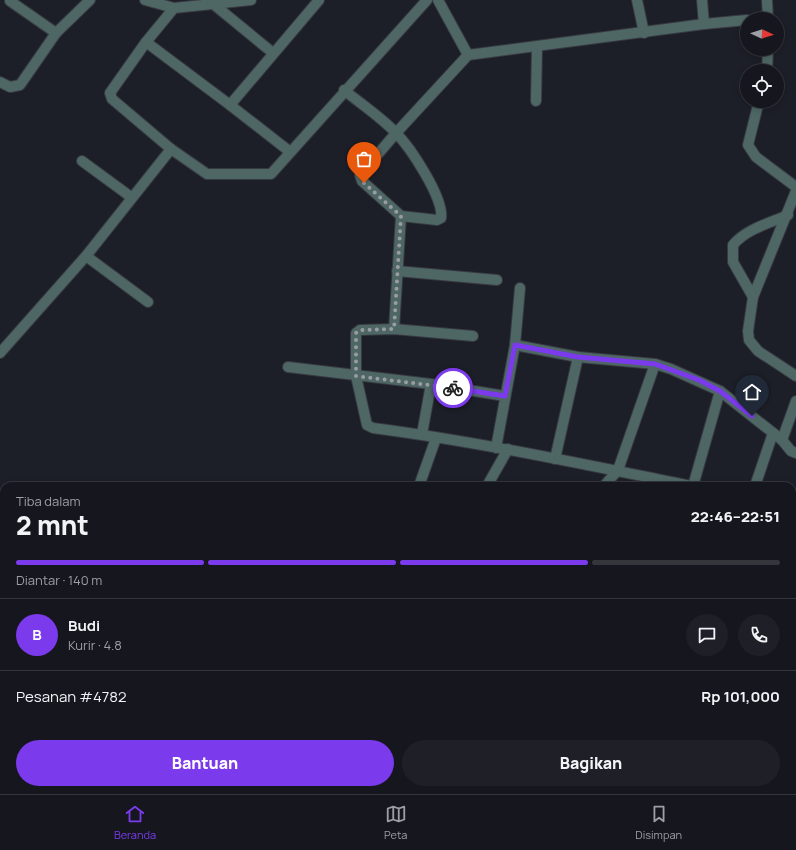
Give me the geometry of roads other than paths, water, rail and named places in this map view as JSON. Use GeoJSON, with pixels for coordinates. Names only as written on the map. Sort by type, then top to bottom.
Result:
{"type":"FeatureCollection","features":[{"type":"Feature","properties":{"kind":"street"},"geometry":{"type":"LineString","coordinates":[[0,82],[10,87],[20,85],[56,33],[90,0]]}},
{"type":"Feature","properties":{"kind":"street"},"geometry":{"type":"LineString","coordinates":[[145,0],[174,8],[251,0]]}},
{"type":"Feature","properties":{"kind":"street"},"geometry":{"type":"LineString","coordinates":[[230,106],[273,53],[320,0]]}},
{"type":"Feature","properties":{"kind":"street"},"geometry":{"type":"LineString","coordinates":[[174,8],[146,42],[111,90],[110,95],[112,99],[171,149],[207,174],[269,174],[427,0]]}},
{"type":"Feature","properties":{"kind":"street"},"geometry":{"type":"LineString","coordinates":[[438,0],[468,55]]}},
{"type":"Feature","properties":{"kind":"street"},"geometry":{"type":"LineString","coordinates":[[637,0],[644,33]]}},
{"type":"Feature","properties":{"kind":"street"},"geometry":{"type":"LineString","coordinates":[[702,0],[704,24]]}},
{"type":"Feature","properties":{"kind":"street"},"geometry":{"type":"LineString","coordinates":[[767,0],[768,12]]}},
{"type":"Feature","properties":{"kind":"street"},"geometry":{"type":"LineString","coordinates":[[10,1],[56,33]]}},
{"type":"Feature","properties":{"kind":"street"},"geometry":{"type":"LineString","coordinates":[[212,3],[273,53]]}},
{"type":"Feature","properties":{"kind":"street"},"geometry":{"type":"LineString","coordinates":[[344,90],[396,133],[433,187],[441,214],[440,219],[434,221],[401,216],[359,179],[360,175],[396,133],[468,55],[740,21]]}},
{"type":"Feature","properties":{"kind":"street"},"geometry":{"type":"LineString","coordinates":[[146,42],[289,151]]}},
{"type":"Feature","properties":{"kind":"street"},"geometry":{"type":"LineString","coordinates":[[536,101],[537,47]]}},
{"type":"Feature","properties":{"kind":"street"},"geometry":{"type":"LineString","coordinates":[[757,108],[748,145],[756,156],[796,187]]}},
{"type":"Feature","properties":{"kind":"street"},"geometry":{"type":"LineString","coordinates":[[0,354],[86,256],[131,197],[171,149]]}},
{"type":"Feature","properties":{"kind":"street"},"geometry":{"type":"LineString","coordinates":[[82,161],[131,197]]}},
{"type":"Feature","properties":{"kind":"street"},"geometry":{"type":"LineString","coordinates":[[796,191],[788,215],[753,297],[748,331],[751,343],[758,351],[796,376]]}},
{"type":"Feature","properties":{"kind":"street"},"geometry":{"type":"LineString","coordinates":[[753,297],[733,262],[733,245],[745,234],[788,215]]}},
{"type":"Feature","properties":{"kind":"street"},"geometry":{"type":"LineString","coordinates":[[394,329],[401,216]]}},
{"type":"Feature","properties":{"kind":"street"},"geometry":{"type":"LineString","coordinates":[[86,256],[148,302]]}},
{"type":"Feature","properties":{"kind":"street"},"geometry":{"type":"LineString","coordinates":[[397,271],[497,280]]}},
{"type":"Feature","properties":{"kind":"street"},"geometry":{"type":"LineString","coordinates":[[496,448],[515,345],[520,288]]}},
{"type":"Feature","properties":{"kind":"street"},"geometry":{"type":"LineString","coordinates":[[472,336],[394,329],[360,330],[356,333],[356,376],[367,425],[373,428],[422,434],[436,438],[508,449],[618,470],[660,482]]}},
{"type":"Feature","properties":{"kind":"street"},"geometry":{"type":"LineString","coordinates":[[515,345],[578,357],[655,364],[699,380],[720,391],[794,450]]}},
{"type":"Feature","properties":{"kind":"street"},"geometry":{"type":"LineString","coordinates":[[555,459],[578,357]]}},
{"type":"Feature","properties":{"kind":"street"},"geometry":{"type":"LineString","coordinates":[[608,482],[618,470],[655,364]]}},
{"type":"Feature","properties":{"kind":"street"},"geometry":{"type":"LineString","coordinates":[[288,367],[431,384],[505,396]]}},
{"type":"Feature","properties":{"kind":"street"},"geometry":{"type":"LineString","coordinates":[[422,434],[431,384]]}},
{"type":"Feature","properties":{"kind":"street"},"geometry":{"type":"LineString","coordinates":[[693,482],[720,391]]}},
{"type":"Feature","properties":{"kind":"street"},"geometry":{"type":"LineString","coordinates":[[782,440],[796,401]]}},
{"type":"Feature","properties":{"kind":"street"},"geometry":{"type":"LineString","coordinates":[[756,482],[773,433]]}},
{"type":"Feature","properties":{"kind":"street"},"geometry":{"type":"LineString","coordinates":[[420,482],[436,438]]}},
{"type":"Feature","properties":{"kind":"street"},"geometry":{"type":"LineString","coordinates":[[489,482],[508,449]]}}]}
